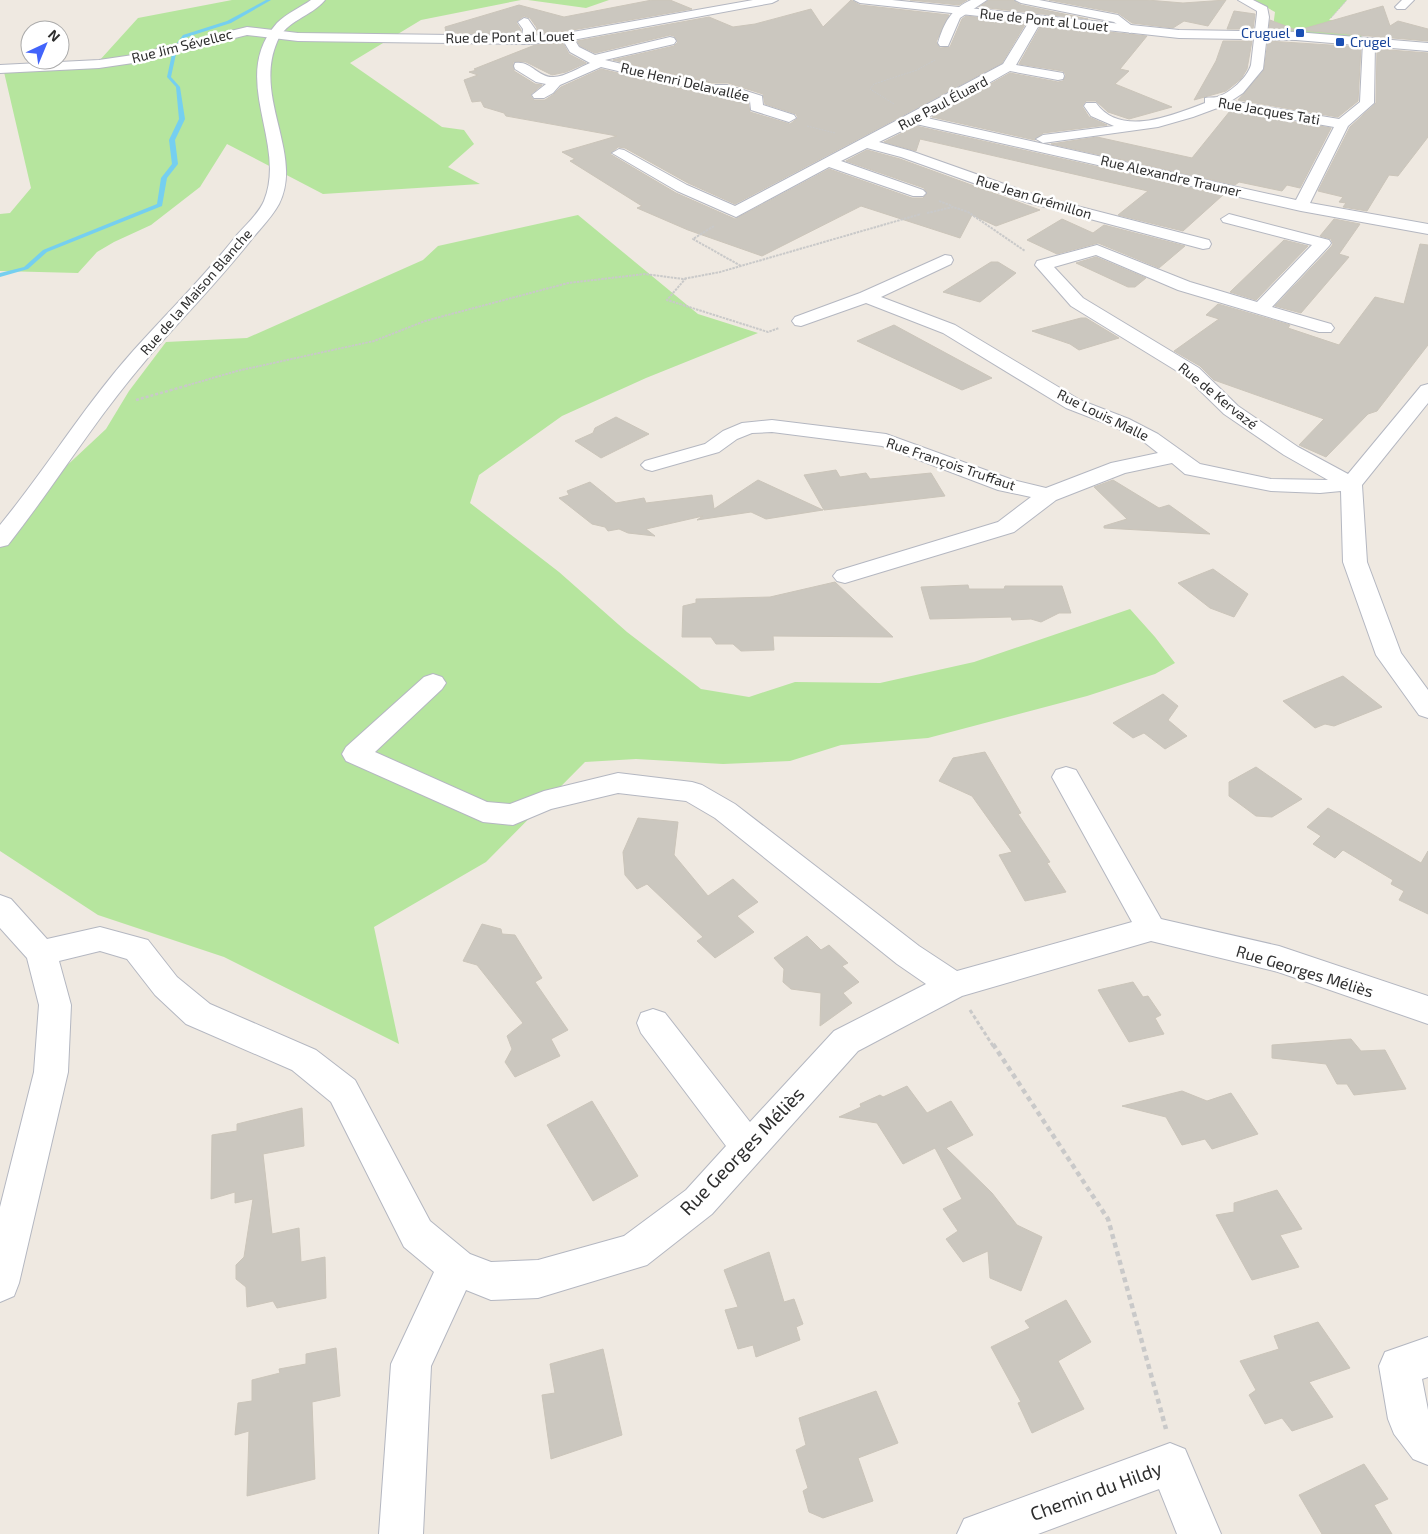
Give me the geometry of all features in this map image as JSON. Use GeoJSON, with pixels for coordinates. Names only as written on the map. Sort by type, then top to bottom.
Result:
{"type":"FeatureCollection","features":[{"type":"Feature","properties":{"kind":"street","name":"Rue de la Maison Blanche"},"geometry":{"type":"LineString","coordinates":[[0,540],[32,500],[100,404],[139,356],[210,280],[271,204],[279,180],[278,159],[263,90],[264,66],[275,34],[294,15],[319,0]]}},
{"type":"Feature","properties":{"kind":"street","name":"Rue de Pont al Louet"},"geometry":{"type":"LineString","coordinates":[[275,34],[298,37],[528,40],[568,38],[772,0]]}},
{"type":"Feature","properties":{"kind":"street","name":"Rue de Pont al Louet"},"geometry":{"type":"LineString","coordinates":[[860,0],[1179,34],[1296,36],[1428,47]]}},
{"type":"Feature","properties":{"kind":"street","name":"Rue de Pont al Louet"},"geometry":{"type":"LineString","coordinates":[[957,11],[981,0]]}},
{"type":"Feature","properties":{"kind":"street","name":"Rue de Pont al Louet"},"geometry":{"type":"LineString","coordinates":[[1021,0],[1118,18],[1130,29]]}},
{"type":"Feature","properties":{"kind":"street"},"geometry":{"type":"LineString","coordinates":[[1019,142],[1079,136],[1129,128],[1181,116],[1220,102],[1242,86],[1255,72],[1259,59],[1260,36],[1264,18],[1263,9],[1244,0]]}},
{"type":"Feature","properties":{"kind":"street"},"geometry":{"type":"LineString","coordinates":[[944,43],[949,26],[957,11]]}},
{"type":"Feature","properties":{"kind":"street","name":"Rue Paul Éluard"},"geometry":{"type":"LineString","coordinates":[[736,212],[828,162],[919,117],[1008,67],[1036,20]]}},
{"type":"Feature","properties":{"kind":"street"},"geometry":{"type":"LineString","coordinates":[[524,22],[528,29],[528,40]]}},
{"type":"Feature","properties":{"kind":"street","name":"Rue Jim Sévellec"},"geometry":{"type":"LineString","coordinates":[[0,69],[99,64],[161,54],[241,32],[275,34]]}},
{"type":"Feature","properties":{"kind":"street","name":"Rue Henri Delavallée"},"geometry":{"type":"LineString","coordinates":[[568,38],[574,49],[597,61],[711,89],[728,89],[757,99],[756,107],[789,118]]}},
{"type":"Feature","properties":{"kind":"street"},"geometry":{"type":"LineString","coordinates":[[597,61],[670,41]]}},
{"type":"Feature","properties":{"kind":"street"},"geometry":{"type":"LineString","coordinates":[[1301,206],[1342,124],[1366,103],[1369,42]]}},
{"type":"Feature","properties":{"kind":"street","name":"Rue Henri Delavallée"},"geometry":{"type":"LineString","coordinates":[[539,95],[548,90],[555,82],[597,61]]}},
{"type":"Feature","properties":{"kind":"street"},"geometry":{"type":"LineString","coordinates":[[520,66],[541,79],[555,82]]}},
{"type":"Feature","properties":{"kind":"street"},"geometry":{"type":"LineString","coordinates":[[1008,67],[1058,76]]}},
{"type":"Feature","properties":{"kind":"street","name":"Rue Jacques Tati"},"geometry":{"type":"LineString","coordinates":[[1196,99],[1342,124]]}},
{"type":"Feature","properties":{"kind":"street"},"geometry":{"type":"LineString","coordinates":[[1091,106],[1096,113],[1129,128]]}},
{"type":"Feature","properties":{"kind":"street","name":"Rue Alexandre Trauner"},"geometry":{"type":"LineString","coordinates":[[919,117],[1019,142],[1301,206],[1428,229]]}},
{"type":"Feature","properties":{"kind":"street"},"geometry":{"type":"LineString","coordinates":[[1062,152],[1079,136]]}},
{"type":"Feature","properties":{"kind":"street","name":"Rue Jean Grémillon"},"geometry":{"type":"LineString","coordinates":[[866,143],[906,154],[1032,199],[1203,244]]}},
{"type":"Feature","properties":{"kind":"street"},"geometry":{"type":"LineString","coordinates":[[619,153],[682,188],[736,212]]}},
{"type":"Feature","properties":{"kind":"street"},"geometry":{"type":"LineString","coordinates":[[828,162],[918,193]]}},
{"type":"Feature","properties":{"kind":"street"},"geometry":{"type":"LineString","coordinates":[[1190,255],[1256,195]]}},
{"type":"Feature","properties":{"kind":"street"},"geometry":{"type":"LineString","coordinates":[[1229,220],[1324,243],[1260,309]]}},
{"type":"Feature","properties":{"kind":"street"},"geometry":{"type":"LineString","coordinates":[[1043,265],[1097,250],[1171,271],[1184,286],[1325,328]]}},
{"type":"Feature","properties":{"kind":"street"},"geometry":{"type":"LineString","coordinates":[[801,321],[866,296],[945,260]]}},
{"type":"Feature","properties":{"kind":"street","name":"Rue de Kervazé"},"geometry":{"type":"LineString","coordinates":[[1043,265],[1077,302],[1192,372],[1231,410],[1291,451],[1351,484]]}},
{"type":"Feature","properties":{"kind":"street","name":"Rue Louis Malle"},"geometry":{"type":"LineString","coordinates":[[866,296],[948,330],[1073,404],[1122,423],[1151,438],[1193,469],[1271,485],[1320,487],[1351,484]]}},
{"type":"Feature","properties":{"kind":"street"},"geometry":{"type":"LineString","coordinates":[[1428,390],[1351,484],[1355,562],[1389,655],[1428,709]]}},
{"type":"Feature","properties":{"kind":"street","name":"Rue François Truffaut"},"geometry":{"type":"LineString","coordinates":[[652,465],[712,448],[730,435],[749,427],[772,426],[886,440],[1006,484],[1048,495]]}},
{"type":"Feature","properties":{"kind":"street","name":"Rue François Truffaut"},"geometry":{"type":"LineString","coordinates":[[845,576],[1006,527],[1048,495],[1119,468],[1176,456]]}},
{"type":"Feature","properties":{"kind":"street"},"geometry":{"type":"LineString","coordinates":[[433,683],[356,754],[483,812],[513,815],[544,801],[618,783],[692,792],[725,811],[908,954],[953,985]]}},
{"type":"Feature","properties":{"kind":"street"},"geometry":{"type":"LineString","coordinates":[[1066,777],[1151,929]]}},
{"type":"Feature","properties":{"kind":"street"},"geometry":{"type":"LineString","coordinates":[[0,907],[41,953],[55,1005],[51,1072],[0,1283]]}},
{"type":"Feature","properties":{"kind":"street","name":"Rue Georges Méliès"},"geometry":{"type":"LineString","coordinates":[[41,953],[100,939],[137,948],[166,986],[198,1014],[304,1060],[343,1091],[417,1234],[457,1267],[491,1281],[538,1279],[634,1252],[699,1202],[846,1042],[953,985],[1151,929],[1279,959],[1428,1010]]}},
{"type":"Feature","properties":{"kind":"street"},"geometry":{"type":"LineString","coordinates":[[653,1023],[748,1147]]}},
{"type":"Feature","properties":{"kind":"street"},"geometry":{"type":"LineString","coordinates":[[401,1534],[411,1364],[457,1267]]}},
{"type":"Feature","properties":{"kind":"street"},"geometry":{"type":"LineString","coordinates":[[1428,1357],[1399,1366],[1409,1419],[1428,1444]]}},
{"type":"Feature","properties":{"kind":"street","name":"Chemin du Hildy"},"geometry":{"type":"LineString","coordinates":[[979,1534],[1170,1464],[1199,1534]]}},
{"type":"Feature","properties":{"kind":"path"},"geometry":{"type":"LineString","coordinates":[[919,117],[870,89],[874,84],[917,70],[932,62],[941,55],[944,43]]}},
{"type":"Feature","properties":{"kind":"path"},"geometry":{"type":"LineString","coordinates":[[789,118],[814,129],[850,135],[852,140],[866,143]]}},
{"type":"Feature","properties":{"kind":"path"},"geometry":{"type":"LineString","coordinates":[[100,404],[121,404],[237,372],[374,341],[444,316],[568,283],[645,274],[686,278],[741,266],[953,207],[968,212],[1043,265]]}},
{"type":"Feature","properties":{"kind":"path"},"geometry":{"type":"LineString","coordinates":[[736,212],[693,239],[741,266]]}},
{"type":"Feature","properties":{"kind":"path"},"geometry":{"type":"LineString","coordinates":[[686,278],[667,300],[768,332],[801,321]]}},
{"type":"Feature","properties":{"kind":"path"},"geometry":{"type":"LineString","coordinates":[[953,985],[1108,1219],[1165,1421],[1170,1464]]}},
{"type":"Feature","properties":{"kind":"green space"},"geometry":{"type":"Polygon","coordinates":[[[232,0],[521,0],[421,20],[350,63],[442,127],[464,130],[474,144],[448,167],[480,184],[323,194],[227,144],[200,187],[151,225],[97,252],[78,273],[0,271],[0,214],[10,213],[31,188],[4,72],[70,70],[70,64],[99,61],[138,18],[232,0]]]}},
{"type":"Feature","properties":{"kind":"green space"},"geometry":{"type":"Polygon","coordinates":[[[528,0],[609,0],[586,8],[528,0]]]}},
{"type":"Feature","properties":{"kind":"green space"},"geometry":{"type":"Polygon","coordinates":[[[1254,0],[1347,0],[1329,20],[1365,24],[1361,38],[1284,31],[1273,27],[1275,12],[1254,0]]]}},
{"type":"Feature","properties":{"kind":"green space"},"geometry":{"type":"Polygon","coordinates":[[[578,215],[698,314],[758,333],[646,378],[562,416],[479,475],[470,503],[559,572],[627,632],[701,689],[749,697],[795,682],[880,683],[974,662],[1130,609],[1175,663],[1155,674],[1087,696],[928,738],[841,745],[790,761],[723,764],[636,759],[585,762],[486,862],[374,927],[399,1044],[224,957],[98,915],[0,851],[0,528],[106,429],[129,391],[166,342],[247,338],[423,260],[438,246],[578,215]]]}},
{"type":"Feature","properties":{"kind":"building"},"geometry":{"type":"Polygon","coordinates":[[[652,0],[670,0],[692,9],[567,31],[536,34],[537,28],[530,18],[524,16],[516,22],[521,30],[521,34],[446,33],[445,27],[519,5],[564,17],[652,0]]]}},
{"type":"Feature","properties":{"kind":"building"},"geometry":{"type":"Polygon","coordinates":[[[851,0],[860,5],[949,15],[936,42],[940,48],[950,47],[962,19],[966,16],[1026,23],[1002,63],[735,204],[688,183],[625,148],[618,147],[610,154],[676,193],[735,219],[829,169],[912,198],[923,198],[927,194],[924,188],[846,161],[867,150],[900,159],[1040,210],[996,226],[972,215],[960,238],[861,206],[762,256],[688,230],[637,208],[642,206],[570,161],[575,159],[562,152],[617,136],[506,116],[504,113],[484,107],[481,101],[472,102],[464,80],[478,75],[469,72],[477,70],[474,69],[535,45],[563,43],[569,54],[586,63],[566,72],[552,75],[526,62],[513,62],[514,71],[535,84],[542,85],[530,95],[534,100],[545,100],[561,87],[601,69],[711,95],[726,95],[748,102],[750,112],[790,124],[798,118],[796,114],[765,104],[763,94],[728,83],[711,83],[613,60],[674,46],[678,42],[674,36],[670,35],[595,53],[580,46],[577,41],[709,17],[733,27],[755,24],[811,9],[823,27],[851,0]]]}},
{"type":"Feature","properties":{"kind":"building"},"geometry":{"type":"Polygon","coordinates":[[[910,0],[967,0],[959,5],[910,0]]]}},
{"type":"Feature","properties":{"kind":"building"},"geometry":{"type":"Polygon","coordinates":[[[989,0],[1013,0],[1021,5],[1088,19],[979,7],[989,0]]]}},
{"type":"Feature","properties":{"kind":"building"},"geometry":{"type":"Polygon","coordinates":[[[1049,0],[1147,0],[1183,3],[1226,0],[1208,26],[1184,21],[1173,28],[1132,23],[1118,13],[1049,0]]]}},
{"type":"Feature","properties":{"kind":"building"},"geometry":{"type":"Polygon","coordinates":[[[1383,6],[1390,26],[1398,21],[1428,29],[1428,41],[1299,30],[1383,6]]]}},
{"type":"Feature","properties":{"kind":"building"},"geometry":{"type":"Polygon","coordinates":[[[1234,11],[1255,14],[1253,29],[1227,29],[1234,11]]]}},
{"type":"Feature","properties":{"kind":"building"},"geometry":{"type":"Polygon","coordinates":[[[1270,20],[1296,30],[1269,30],[1270,20]]]}},
{"type":"Feature","properties":{"kind":"building"},"geometry":{"type":"Polygon","coordinates":[[[1041,25],[1147,36],[1120,69],[1129,71],[1115,84],[1172,107],[1129,119],[1108,112],[1096,101],[1086,101],[1082,106],[1089,117],[1107,125],[1043,133],[1035,140],[932,117],[1010,73],[1058,82],[1063,81],[1066,75],[1063,71],[1019,64],[1041,25]]]}},
{"type":"Feature","properties":{"kind":"building"},"geometry":{"type":"Polygon","coordinates":[[[1223,41],[1252,41],[1247,69],[1241,79],[1226,91],[1194,100],[1216,61],[1223,41]]]}},
{"type":"Feature","properties":{"kind":"building"},"geometry":{"type":"Polygon","coordinates":[[[1268,41],[1361,47],[1358,101],[1338,117],[1238,100],[1264,70],[1268,41]]]}},
{"type":"Feature","properties":{"kind":"building"},"geometry":{"type":"Polygon","coordinates":[[[1377,49],[1428,53],[1428,137],[1398,176],[1389,175],[1367,211],[1343,207],[1346,203],[1339,202],[1343,197],[1318,191],[1350,127],[1376,103],[1377,49]]]}},
{"type":"Feature","properties":{"kind":"building"},"geometry":{"type":"Polygon","coordinates":[[[1230,111],[1331,128],[1300,188],[1287,185],[1282,191],[1239,182],[1235,185],[1051,144],[1097,137],[1192,158],[1230,111]]]}},
{"type":"Feature","properties":{"kind":"building"},"geometry":{"type":"Polygon","coordinates":[[[916,126],[1223,195],[1183,231],[1118,215],[1148,191],[920,139],[916,151],[884,142],[916,126]]]}},
{"type":"Feature","properties":{"kind":"building"},"geometry":{"type":"Polygon","coordinates":[[[1062,219],[1093,233],[1104,225],[1185,246],[1159,268],[1098,243],[1057,254],[1027,240],[1062,219]]]}},
{"type":"Feature","properties":{"kind":"building"},"geometry":{"type":"Polygon","coordinates":[[[1334,219],[1360,224],[1339,254],[1349,257],[1301,313],[1275,306],[1331,247],[1333,244],[1331,239],[1320,236],[1334,219]]]}},
{"type":"Feature","properties":{"kind":"building"},"geometry":{"type":"Polygon","coordinates":[[[1284,240],[1308,246],[1256,300],[1230,292],[1284,240]]]}},
{"type":"Feature","properties":{"kind":"building"},"geometry":{"type":"Polygon","coordinates":[[[1420,244],[1428,245],[1428,345],[1377,411],[1368,414],[1326,457],[1299,445],[1324,419],[1214,380],[1200,366],[1174,351],[1219,319],[1206,315],[1218,304],[1290,325],[1288,328],[1339,345],[1375,297],[1404,304],[1420,244]]]}},
{"type":"Feature","properties":{"kind":"building"},"geometry":{"type":"Polygon","coordinates":[[[1096,257],[1146,278],[1135,287],[1128,287],[1076,263],[1096,257]]]}},
{"type":"Feature","properties":{"kind":"building"},"geometry":{"type":"Polygon","coordinates":[[[991,262],[998,262],[1016,273],[980,302],[943,292],[991,262]]]}},
{"type":"Feature","properties":{"kind":"building"},"geometry":{"type":"Polygon","coordinates":[[[1086,318],[1119,338],[1079,350],[1070,344],[1032,331],[1086,318]]]}},
{"type":"Feature","properties":{"kind":"building"},"geometry":{"type":"Polygon","coordinates":[[[894,325],[992,378],[962,390],[857,341],[894,325]]]}},
{"type":"Feature","properties":{"kind":"building"},"geometry":{"type":"Polygon","coordinates":[[[616,417],[649,434],[601,458],[575,441],[593,433],[595,428],[616,417]]]}},
{"type":"Feature","properties":{"kind":"building"},"geometry":{"type":"Polygon","coordinates":[[[836,470],[840,477],[866,473],[870,479],[931,473],[945,496],[824,510],[804,475],[836,470]]]}},
{"type":"Feature","properties":{"kind":"building"},"geometry":{"type":"Polygon","coordinates":[[[758,480],[823,510],[766,519],[751,512],[697,520],[703,516],[646,529],[655,536],[628,533],[619,529],[608,531],[605,527],[592,524],[559,498],[569,495],[567,491],[590,482],[616,503],[644,498],[646,503],[712,495],[714,509],[758,480]]]}},
{"type":"Feature","properties":{"kind":"building"},"geometry":{"type":"Polygon","coordinates":[[[1113,480],[1159,508],[1169,505],[1210,534],[1104,528],[1104,526],[1127,519],[1094,487],[1113,480]]]}},
{"type":"Feature","properties":{"kind":"building"},"geometry":{"type":"Polygon","coordinates":[[[1213,569],[1248,594],[1234,617],[1210,608],[1178,583],[1213,569]]]}},
{"type":"Feature","properties":{"kind":"building"},"geometry":{"type":"Polygon","coordinates":[[[835,582],[893,637],[773,636],[774,650],[741,651],[733,644],[716,644],[711,637],[682,637],[683,606],[696,603],[696,599],[770,597],[835,582]]]}},
{"type":"Feature","properties":{"kind":"building"},"geometry":{"type":"Polygon","coordinates":[[[968,585],[969,589],[1004,589],[1005,586],[1062,586],[1071,613],[1059,613],[1041,622],[1031,619],[1012,620],[1011,617],[930,619],[921,587],[968,585]]]}},
{"type":"Feature","properties":{"kind":"building"},"geometry":{"type":"Polygon","coordinates":[[[1343,676],[1382,707],[1334,726],[1325,724],[1315,728],[1283,701],[1343,676]]]}},
{"type":"Feature","properties":{"kind":"building"},"geometry":{"type":"Polygon","coordinates":[[[1163,694],[1178,706],[1168,720],[1187,736],[1165,749],[1144,733],[1133,738],[1113,723],[1163,694]]]}},
{"type":"Feature","properties":{"kind":"building"},"geometry":{"type":"Polygon","coordinates":[[[985,752],[1021,813],[1018,814],[1050,862],[1047,863],[1066,892],[1025,901],[999,855],[1012,852],[972,796],[939,781],[953,758],[985,752]]]}},
{"type":"Feature","properties":{"kind":"building"},"geometry":{"type":"Polygon","coordinates":[[[1256,767],[1302,799],[1272,817],[1256,816],[1229,796],[1229,782],[1256,767]]]}},
{"type":"Feature","properties":{"kind":"building"},"geometry":{"type":"Polygon","coordinates":[[[1328,808],[1421,863],[1428,851],[1428,914],[1399,900],[1404,891],[1391,884],[1393,880],[1343,850],[1335,858],[1313,844],[1321,836],[1307,827],[1328,808]]]}},
{"type":"Feature","properties":{"kind":"building"},"geometry":{"type":"Polygon","coordinates":[[[638,818],[678,822],[674,855],[708,896],[733,879],[758,902],[737,916],[754,932],[715,958],[697,941],[703,937],[647,884],[637,889],[625,875],[623,852],[638,818]]]}},
{"type":"Feature","properties":{"kind":"building"},"geometry":{"type":"Polygon","coordinates":[[[482,924],[501,929],[502,934],[515,935],[542,978],[535,982],[568,1030],[551,1039],[560,1056],[515,1077],[505,1062],[512,1049],[507,1036],[523,1023],[477,965],[463,961],[482,924]]]}},
{"type":"Feature","properties":{"kind":"building"},"geometry":{"type":"Polygon","coordinates":[[[807,936],[821,950],[829,945],[848,963],[842,966],[859,982],[843,993],[852,1003],[820,1026],[821,993],[791,989],[783,982],[784,969],[774,958],[807,936]]]}},
{"type":"Feature","properties":{"kind":"building"},"geometry":{"type":"Polygon","coordinates":[[[1133,982],[1143,997],[1148,996],[1161,1015],[1155,1018],[1164,1034],[1129,1042],[1098,990],[1133,982]]]}},
{"type":"Feature","properties":{"kind":"building"},"geometry":{"type":"Polygon","coordinates":[[[1351,1039],[1361,1051],[1385,1050],[1406,1089],[1354,1095],[1347,1084],[1337,1084],[1326,1064],[1272,1058],[1272,1045],[1351,1039]]]}},
{"type":"Feature","properties":{"kind":"building"},"geometry":{"type":"Polygon","coordinates":[[[907,1086],[927,1113],[951,1101],[973,1135],[946,1148],[992,1193],[1017,1225],[1042,1237],[1021,1291],[990,1278],[988,1251],[963,1262],[946,1239],[958,1231],[943,1209],[962,1199],[935,1148],[903,1164],[877,1123],[839,1117],[861,1107],[860,1104],[880,1095],[883,1097],[907,1086]]]}},
{"type":"Feature","properties":{"kind":"building"},"geometry":{"type":"Polygon","coordinates":[[[1182,1091],[1207,1101],[1231,1093],[1258,1134],[1212,1149],[1205,1139],[1182,1145],[1166,1117],[1122,1106],[1182,1091]]]}},
{"type":"Feature","properties":{"kind":"building"},"geometry":{"type":"Polygon","coordinates":[[[592,1101],[638,1176],[593,1201],[547,1125],[592,1101]]]}},
{"type":"Feature","properties":{"kind":"building"},"geometry":{"type":"Polygon","coordinates":[[[302,1108],[304,1146],[263,1154],[272,1234],[299,1228],[301,1262],[325,1257],[326,1298],[277,1308],[273,1301],[247,1307],[246,1287],[236,1279],[236,1265],[244,1257],[253,1199],[235,1203],[235,1192],[211,1199],[212,1135],[237,1131],[237,1124],[302,1108]]]}},
{"type":"Feature","properties":{"kind":"building"},"geometry":{"type":"Polygon","coordinates":[[[1277,1190],[1302,1229],[1280,1235],[1299,1267],[1252,1280],[1216,1215],[1234,1212],[1234,1203],[1277,1190]]]}},
{"type":"Feature","properties":{"kind":"building"},"geometry":{"type":"Polygon","coordinates":[[[769,1252],[784,1302],[794,1299],[803,1324],[796,1327],[800,1340],[756,1357],[753,1345],[738,1349],[725,1310],[738,1307],[724,1270],[769,1252]]]}},
{"type":"Feature","properties":{"kind":"building"},"geometry":{"type":"Polygon","coordinates":[[[1066,1300],[1091,1342],[1058,1361],[1084,1409],[1032,1433],[1018,1403],[1021,1402],[991,1347],[1030,1328],[1025,1321],[1066,1300]]]}},
{"type":"Feature","properties":{"kind":"building"},"geometry":{"type":"Polygon","coordinates":[[[1318,1322],[1350,1368],[1309,1382],[1333,1417],[1292,1431],[1282,1418],[1265,1424],[1249,1395],[1256,1390],[1240,1361],[1279,1349],[1274,1336],[1318,1322]]]}},
{"type":"Feature","properties":{"kind":"building"},"geometry":{"type":"Polygon","coordinates":[[[336,1348],[340,1396],[312,1402],[315,1479],[247,1496],[249,1431],[235,1435],[238,1403],[252,1401],[252,1380],[280,1373],[279,1369],[306,1364],[306,1354],[336,1348]]]}},
{"type":"Feature","properties":{"kind":"building"},"geometry":{"type":"Polygon","coordinates":[[[603,1349],[622,1435],[551,1459],[542,1395],[555,1393],[550,1364],[603,1349]]]}},
{"type":"Feature","properties":{"kind":"building"},"geometry":{"type":"Polygon","coordinates":[[[876,1391],[898,1443],[858,1458],[873,1501],[823,1518],[809,1512],[803,1491],[808,1488],[796,1450],[806,1445],[799,1418],[876,1391]]]}},
{"type":"Feature","properties":{"kind":"building"},"geometry":{"type":"Polygon","coordinates":[[[1364,1464],[1388,1499],[1374,1505],[1392,1534],[1322,1534],[1299,1495],[1364,1464]]]}},
{"type":"Feature","properties":{"kind":"waterway"},"geometry":{"type":"LineString","coordinates":[[179,43],[185,36],[229,22],[269,0]]}},
{"type":"Feature","properties":{"kind":"waterway"},"geometry":{"type":"LineString","coordinates":[[0,275],[26,268],[45,251],[160,205],[164,178],[175,164],[172,140],[182,119],[178,87],[169,77],[174,54]]}},
{"type":"Feature","properties":{"kind":"place","name":"Cruguel"},"geometry":{"type":"Point","coordinates":[1300,33]}},
{"type":"Feature","properties":{"kind":"place","name":"Crugel"},"geometry":{"type":"Point","coordinates":[1340,42]}}]}
